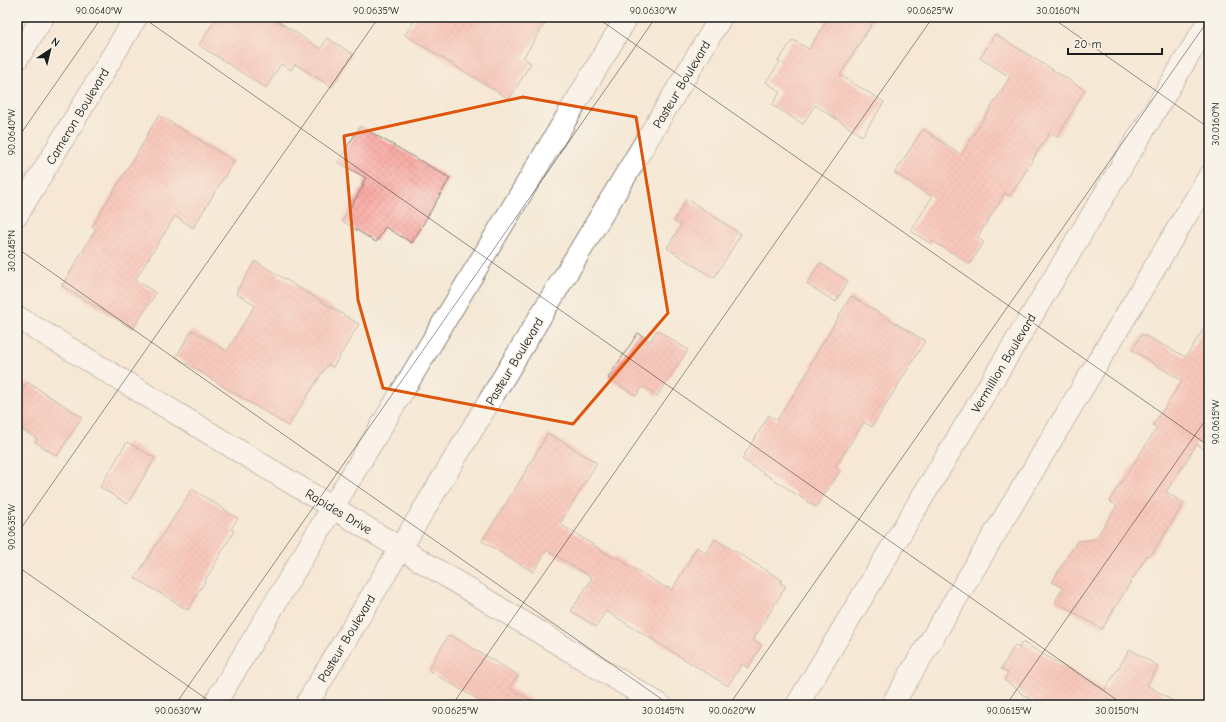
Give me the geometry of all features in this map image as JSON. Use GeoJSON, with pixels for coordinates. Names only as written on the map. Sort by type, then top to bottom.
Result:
{"type":"FeatureCollection","features":[{"type":"Feature","properties":{"kind":"street"},"geometry":{"type":"LineString","coordinates":[[17,59],[42,17]]}},
{"type":"Feature","properties":{"kind":"street","name":"Cameron Boulevard"},"geometry":{"type":"LineString","coordinates":[[17,215],[136,17]]}},
{"type":"Feature","properties":{"kind":"street"},"geometry":{"type":"LineString","coordinates":[[214,705],[627,17]]}},
{"type":"Feature","properties":{"kind":"street","name":"Pasteur Boulevard"},"geometry":{"type":"LineString","coordinates":[[306,705],[721,17]]}},
{"type":"Feature","properties":{"kind":"street","name":"Vermillion Boulevard"},"geometry":{"type":"LineString","coordinates":[[797,705],[1209,21]]}},
{"type":"Feature","properties":{"kind":"street"},"geometry":{"type":"LineString","coordinates":[[892,705],[1209,177]]}},
{"type":"Feature","properties":{"kind":"street","name":"Rapides Drive"},"geometry":{"type":"LineString","coordinates":[[17,317],[660,705]]}},
{"type":"Feature","properties":{"kind":"highlighted area"},"geometry":{"type":"Polygon","coordinates":[[[523,97],[636,117],[668,313],[573,424],[383,388],[358,300],[344,136],[523,97]]]}},
{"type":"Feature","properties":{"kind":"building"},"geometry":{"type":"Polygon","coordinates":[[[217,17],[271,17],[321,49],[327,38],[353,54],[332,87],[295,64],[291,70],[281,64],[266,88],[199,45],[217,17]]]}},
{"type":"Feature","properties":{"kind":"building"},"geometry":{"type":"Polygon","coordinates":[[[417,17],[549,17],[523,58],[531,63],[509,99],[405,35],[417,17]]]}},
{"type":"Feature","properties":{"kind":"building"},"geometry":{"type":"Polygon","coordinates":[[[829,17],[876,17],[840,75],[884,102],[862,136],[815,105],[803,124],[772,105],[780,92],[766,82],[780,62],[778,61],[793,40],[809,49],[829,17]]]}},
{"type":"Feature","properties":{"kind":"building"},"geometry":{"type":"Polygon","coordinates":[[[995,34],[1085,90],[1057,137],[1050,132],[1010,196],[1005,193],[977,238],[984,242],[970,264],[933,241],[931,244],[911,231],[932,197],[895,173],[923,129],[961,155],[1010,77],[980,58],[995,34]]]}},
{"type":"Feature","properties":{"kind":"building"},"geometry":{"type":"Polygon","coordinates":[[[159,115],[234,161],[193,228],[175,216],[135,280],[156,293],[133,329],[62,286],[96,229],[92,226],[159,115]]]}},
{"type":"Feature","properties":{"kind":"building"},"geometry":{"type":"Polygon","coordinates":[[[360,126],[450,178],[412,243],[385,227],[376,242],[342,221],[364,185],[362,184],[366,178],[338,162],[360,126]]]}},
{"type":"Feature","properties":{"kind":"building"},"geometry":{"type":"Polygon","coordinates":[[[687,199],[741,234],[714,278],[667,248],[681,225],[674,220],[687,199]]]}},
{"type":"Feature","properties":{"kind":"building"},"geometry":{"type":"Polygon","coordinates":[[[255,261],[359,324],[333,367],[328,364],[288,426],[176,357],[192,330],[227,351],[255,305],[236,293],[255,261]]]}},
{"type":"Feature","properties":{"kind":"building"},"geometry":{"type":"Polygon","coordinates":[[[820,263],[848,281],[836,302],[807,284],[820,263]]]}},
{"type":"Feature","properties":{"kind":"building"},"geometry":{"type":"Polygon","coordinates":[[[851,296],[925,341],[872,427],[864,422],[835,467],[840,471],[816,507],[742,459],[769,415],[777,420],[811,367],[810,366],[814,358],[851,296]]]}},
{"type":"Feature","properties":{"kind":"building"},"geometry":{"type":"Polygon","coordinates":[[[1209,320],[1209,452],[1197,444],[1166,492],[1184,503],[1150,557],[1147,555],[1102,629],[1055,601],[1063,588],[1052,582],[1077,541],[1095,539],[1117,506],[1109,501],[1157,428],[1153,425],[1182,381],[1132,350],[1142,334],[1186,357],[1209,320]]]}},
{"type":"Feature","properties":{"kind":"building"},"geometry":{"type":"Polygon","coordinates":[[[657,330],[688,350],[657,396],[643,386],[636,396],[608,378],[638,333],[650,341],[657,330]]]}},
{"type":"Feature","properties":{"kind":"building"},"geometry":{"type":"Polygon","coordinates":[[[27,382],[82,417],[57,456],[35,442],[37,439],[17,426],[17,398],[27,382]]]}},
{"type":"Feature","properties":{"kind":"building"},"geometry":{"type":"Polygon","coordinates":[[[548,433],[597,463],[560,524],[614,558],[615,557],[666,588],[667,587],[672,590],[697,547],[706,553],[715,539],[782,580],[780,583],[786,586],[753,640],[762,645],[748,668],[742,664],[728,686],[606,611],[596,627],[571,611],[592,578],[547,550],[533,572],[482,541],[548,433]]]}},
{"type":"Feature","properties":{"kind":"building"},"geometry":{"type":"Polygon","coordinates":[[[127,442],[155,458],[127,504],[100,487],[127,442]]]}},
{"type":"Feature","properties":{"kind":"building"},"geometry":{"type":"Polygon","coordinates":[[[192,489],[238,518],[231,529],[234,531],[188,610],[135,578],[192,489]]]}},
{"type":"Feature","properties":{"kind":"building"},"geometry":{"type":"Polygon","coordinates":[[[450,635],[518,675],[510,688],[539,705],[487,705],[428,670],[450,635]]]}},
{"type":"Feature","properties":{"kind":"building"},"geometry":{"type":"Polygon","coordinates":[[[1022,642],[1105,690],[1130,649],[1158,666],[1147,685],[1179,705],[1040,705],[1019,692],[1020,691],[1004,680],[1008,673],[1001,669],[1015,645],[1019,648],[1022,642]]]}}]}
